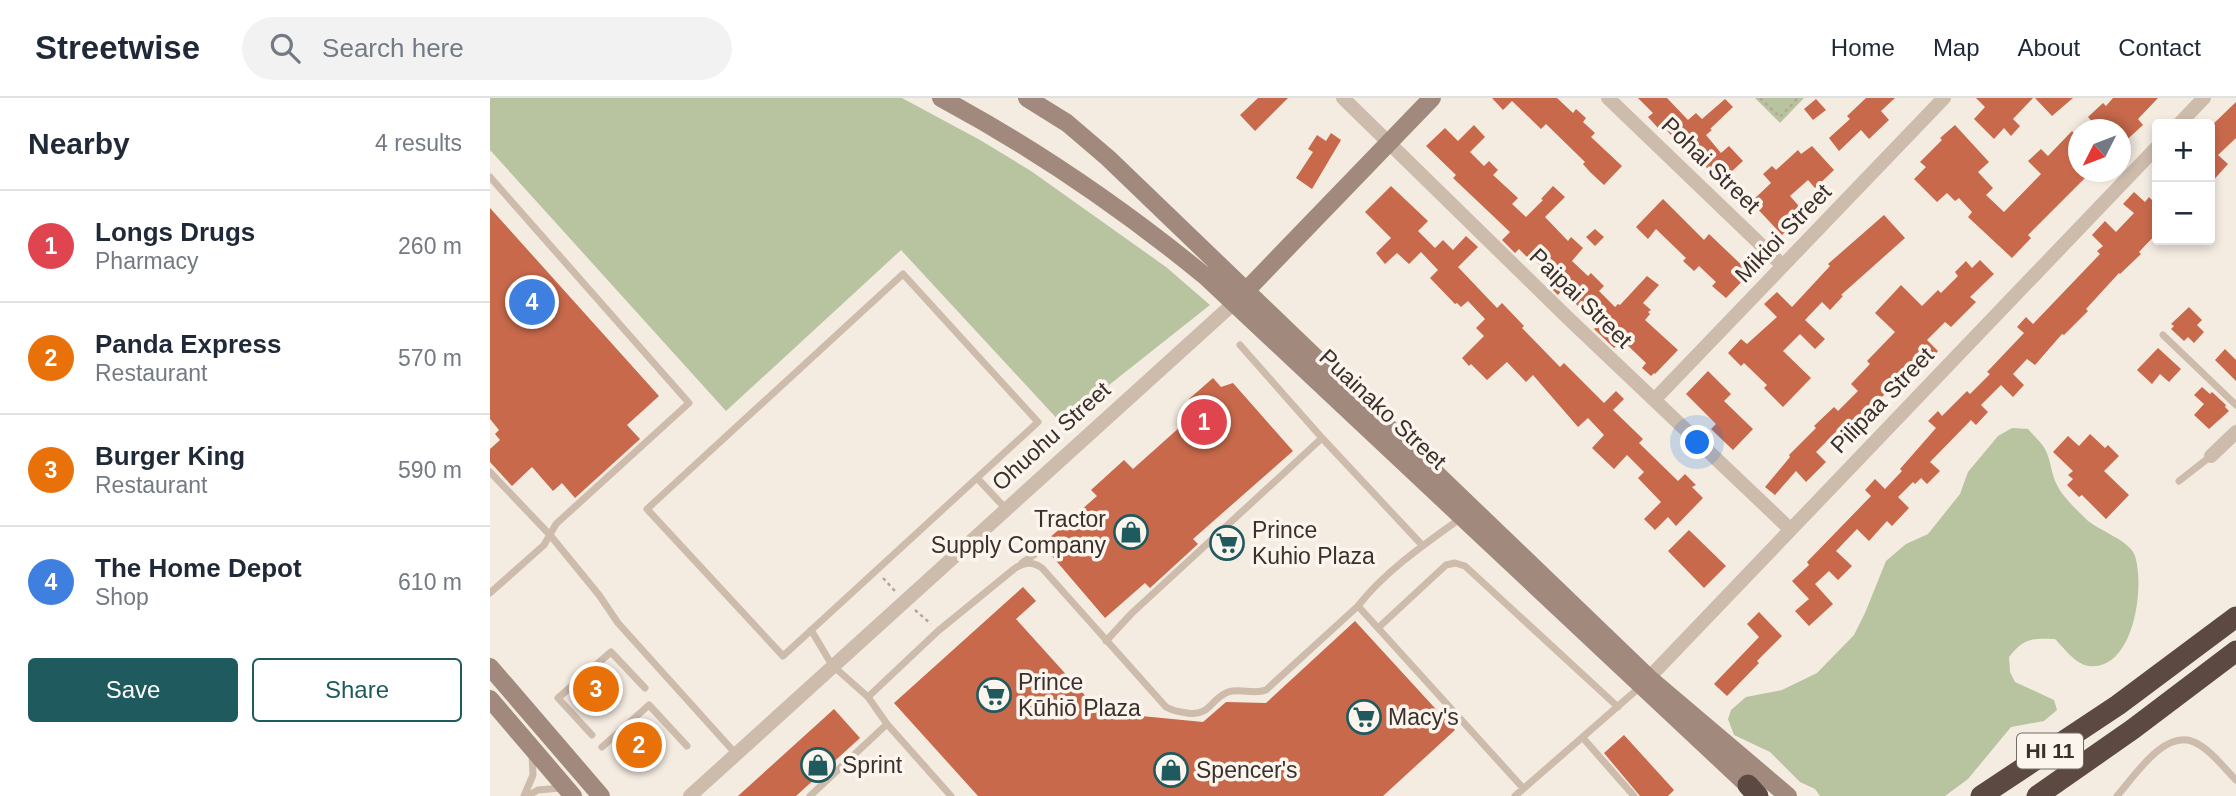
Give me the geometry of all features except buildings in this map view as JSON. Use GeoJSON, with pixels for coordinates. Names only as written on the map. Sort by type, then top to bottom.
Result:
{"type":"FeatureCollection","features":[{"type":"Feature","properties":{"kind":"highway","name":"HI 11"},"geometry":{"type":"LineString","coordinates":[[1981,796],[2118,705],[2236,617]]}},
{"type":"Feature","properties":{"kind":"highway","name":"HI 11"},"geometry":{"type":"LineString","coordinates":[[2037,796],[2233,654]]}},
{"type":"Feature","properties":{"kind":"street","name":"Puainako Street"},"geometry":{"type":"LineString","coordinates":[[941,98],[1041,155],[1240,297]]}},
{"type":"Feature","properties":{"kind":"street","name":"Puainako Street"},"geometry":{"type":"LineString","coordinates":[[1027,98],[1067,123],[1108,158],[1240,297],[1645,682],[1755,792]]}},
{"type":"Feature","properties":{"kind":"street","name":"Paipai Street"},"geometry":{"type":"LineString","coordinates":[[1343,98],[1569,319],[1790,529]]}},
{"type":"Feature","properties":{"kind":"street","name":"Ohuohu Street"},"geometry":{"type":"LineString","coordinates":[[690,796],[1240,297],[1432,98]]}},
{"type":"Feature","properties":{"kind":"street","name":"Pohai Street"},"geometry":{"type":"LineString","coordinates":[[1608,98],[1783,265]]}},
{"type":"Feature","properties":{"kind":"street","name":"Mikioi Street"},"geometry":{"type":"LineString","coordinates":[[1655,399],[1944,98]]}},
{"type":"Feature","properties":{"kind":"street"},"geometry":{"type":"LineString","coordinates":[[2184,119],[2204,98]]}},
{"type":"Feature","properties":{"kind":"street","name":"Pilipaa Street"},"geometry":{"type":"LineString","coordinates":[[1645,682],[2152,152]]}},
{"type":"Feature","properties":{"kind":"street"},"geometry":{"type":"LineString","coordinates":[[2211,457],[2236,432]]}},
{"type":"Feature","properties":{"kind":"street"},"geometry":{"type":"LineString","coordinates":[[490,667],[601,796]]}},
{"type":"Feature","properties":{"kind":"street","name":"Puainako Street"},"geometry":{"type":"LineString","coordinates":[[1645,682],[1788,796]]}},
{"type":"Feature","properties":{"kind":"street"},"geometry":{"type":"LineString","coordinates":[[490,699],[569,792]]}},
{"type":"Feature","properties":{"kind":"lane"},"geometry":{"type":"LineString","coordinates":[[490,177],[689,403],[556,524],[544,545],[490,593]]}},
{"type":"Feature","properties":{"kind":"lane"},"geometry":{"type":"LineString","coordinates":[[903,274],[1038,422],[811,630],[783,656],[647,509],[903,274]]}},
{"type":"Feature","properties":{"kind":"lane"},"geometry":{"type":"LineString","coordinates":[[2163,335],[2236,405]]}},
{"type":"Feature","properties":{"kind":"lane"},"geometry":{"type":"LineString","coordinates":[[1240,345],[1422,545]]}},
{"type":"Feature","properties":{"kind":"lane"},"geometry":{"type":"LineString","coordinates":[[1106,641],[1132,613],[1322,438]]}},
{"type":"Feature","properties":{"kind":"lane"},"geometry":{"type":"LineString","coordinates":[[2179,481],[2211,457]]}},
{"type":"Feature","properties":{"kind":"lane"},"geometry":{"type":"LineString","coordinates":[[490,472],[550,536],[599,595],[618,623],[736,754]]}},
{"type":"Feature","properties":{"kind":"lane"},"geometry":{"type":"LineString","coordinates":[[977,478],[1006,509]]}},
{"type":"Feature","properties":{"kind":"lane"},"geometry":{"type":"LineString","coordinates":[[1019,566],[1029,563],[1042,568],[1166,707],[1173,711],[1201,714],[1227,693],[1260,693],[1266,690],[1422,545],[1468,514]]}},
{"type":"Feature","properties":{"kind":"lane"},"geometry":{"type":"LineString","coordinates":[[868,697],[938,631],[1038,552],[1050,550]]}},
{"type":"Feature","properties":{"kind":"lane"},"geometry":{"type":"LineString","coordinates":[[1378,628],[1446,565],[1455,563],[1465,566],[1618,708]]}},
{"type":"Feature","properties":{"kind":"lane"},"geometry":{"type":"LineString","coordinates":[[1359,606],[1523,788]]}},
{"type":"Feature","properties":{"kind":"lane"},"geometry":{"type":"LineString","coordinates":[[811,630],[832,665],[868,697],[887,724],[950,796]]}},
{"type":"Feature","properties":{"kind":"lane"},"geometry":{"type":"LineString","coordinates":[[592,735],[558,698],[611,652],[645,688]]}},
{"type":"Feature","properties":{"kind":"lane"},"geometry":{"type":"LineString","coordinates":[[1515,796],[1645,682]]}},
{"type":"Feature","properties":{"kind":"lane"},"geometry":{"type":"LineString","coordinates":[[602,747],[649,705],[687,746]]}},
{"type":"Feature","properties":{"kind":"lane"},"geometry":{"type":"LineString","coordinates":[[810,796],[887,724]]}},
{"type":"Feature","properties":{"kind":"lane"},"geometry":{"type":"LineString","coordinates":[[1583,738],[1634,796]]}},
{"type":"Feature","properties":{"kind":"lane"},"geometry":{"type":"LineString","coordinates":[[2117,796],[2157,750],[2169,743],[2183,740],[2198,744],[2236,780]]}},
{"type":"Feature","properties":{"kind":"lane"},"geometry":{"type":"LineString","coordinates":[[525,796],[533,775],[532,750]]}},
{"type":"Feature","properties":{"kind":"lane"},"geometry":{"type":"LineString","coordinates":[[525,796],[544,789],[569,792]]}},
{"type":"Feature","properties":{"kind":"path"},"geometry":{"type":"LineString","coordinates":[[1760,98],[1780,117],[1798,98]]}},
{"type":"Feature","properties":{"kind":"green space"},"geometry":{"type":"Polygon","coordinates":[[[490,98],[902,98],[1031,171],[1166,267],[1210,305],[1061,423],[901,250],[726,411],[490,150],[490,98]]]}},
{"type":"Feature","properties":{"kind":"green space"},"geometry":{"type":"Polygon","coordinates":[[[1755,98],[1804,98],[1780,123],[1755,98]]]}},
{"type":"Feature","properties":{"kind":"green space"},"geometry":{"type":"Polygon","coordinates":[[[2012,428],[2028,429],[2039,441],[2049,458],[2059,489],[2078,511],[2091,523],[2132,550],[2138,570],[2137,606],[2126,642],[2117,655],[2104,664],[2089,666],[2074,659],[2055,639],[2034,639],[2019,646],[2009,657],[2010,672],[2015,682],[2054,700],[2057,710],[2044,721],[2011,727],[1968,779],[1945,796],[1820,796],[1815,789],[1800,782],[1770,752],[1734,735],[1728,719],[1731,710],[1746,697],[1782,690],[1817,673],[1854,635],[1886,561],[1906,544],[1928,534],[1960,494],[1968,472],[1998,436],[2012,428]]]}},
{"type":"Feature","properties":{"kind":"place","name":"The Home Depot"},"geometry":{"type":"Point","coordinates":[532,302]}},
{"type":"Feature","properties":{"kind":"place","name":"Longs Drugs"},"geometry":{"type":"Point","coordinates":[1204,422]}},
{"type":"Feature","properties":{"kind":"place","name":"Tractor Supply Company"},"geometry":{"type":"Point","coordinates":[1131,532]}},
{"type":"Feature","properties":{"kind":"place","name":"Prince Kuhio Plaza"},"geometry":{"type":"Point","coordinates":[1227,543]}},
{"type":"Feature","properties":{"kind":"place","name":"Burger King"},"geometry":{"type":"Point","coordinates":[596,689]}},
{"type":"Feature","properties":{"kind":"place","name":"Prince Kūhiō Plaza"},"geometry":{"type":"Point","coordinates":[994,695]}},
{"type":"Feature","properties":{"kind":"place","name":"Macy's"},"geometry":{"type":"Point","coordinates":[1364,717]}},
{"type":"Feature","properties":{"kind":"place","name":"Panda Express"},"geometry":{"type":"Point","coordinates":[639,745]}},
{"type":"Feature","properties":{"kind":"place","name":"Sprint"},"geometry":{"type":"Point","coordinates":[818,765]}},
{"type":"Feature","properties":{"kind":"place","name":"Spencer's"},"geometry":{"type":"Point","coordinates":[1171,770]}}]}
